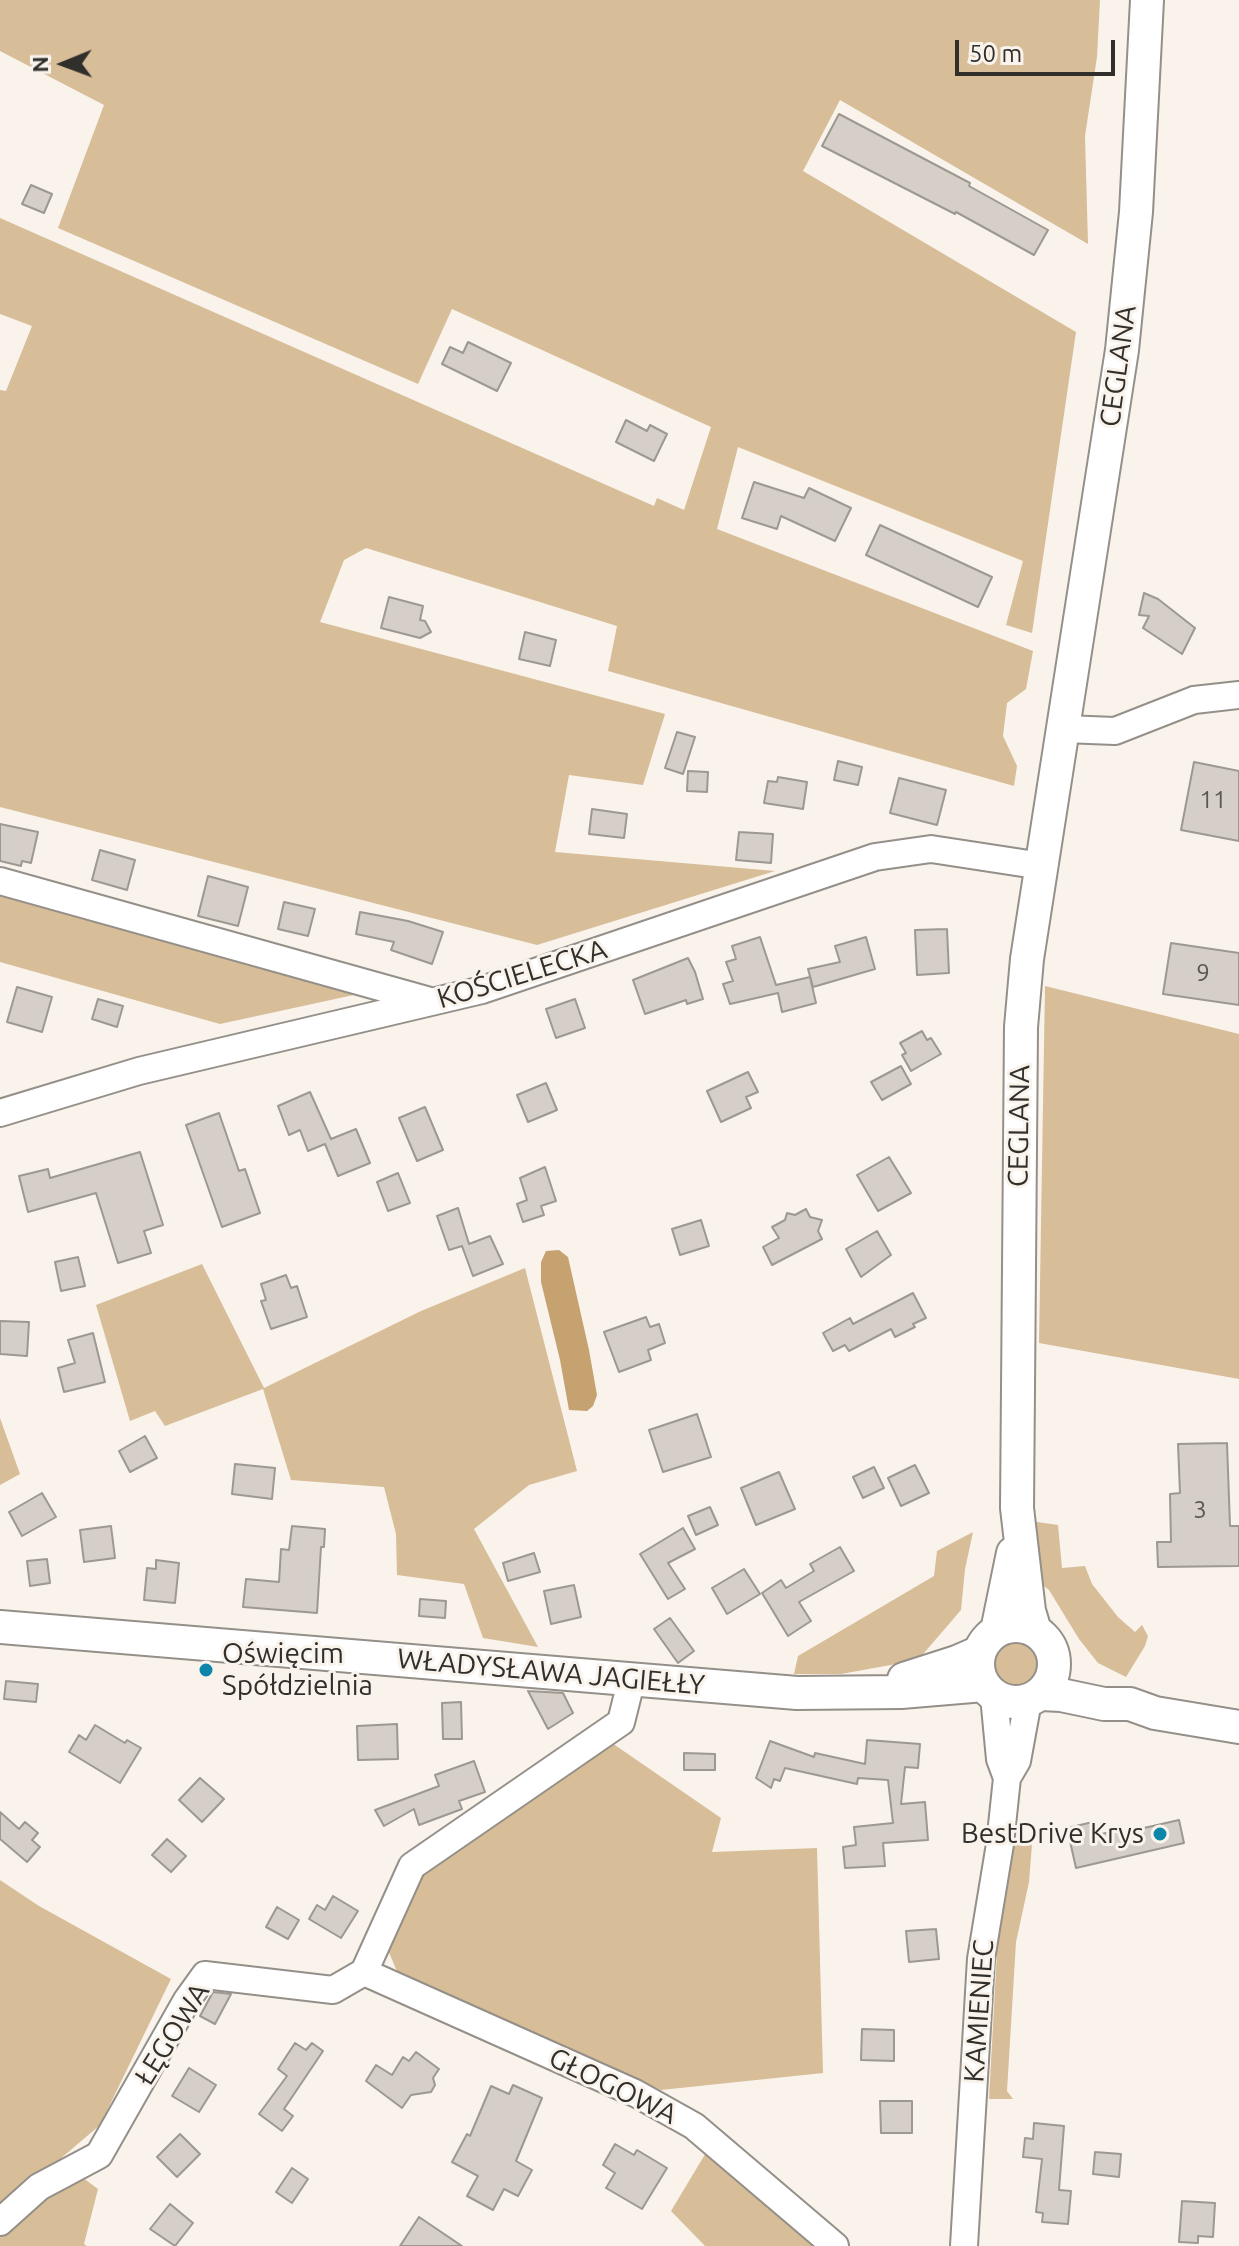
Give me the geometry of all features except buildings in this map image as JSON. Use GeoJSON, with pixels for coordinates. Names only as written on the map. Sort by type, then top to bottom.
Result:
{"type":"FeatureCollection","features":[{"type":"Feature","properties":{"kind":"street","name":"CEGLANA"},"geometry":{"type":"LineString","coordinates":[[1035,1631],[1029,1611],[1017,1526],[1020,1059],[1027,959],[1116,395],[1142,122],[1147,0]]}},
{"type":"Feature","properties":{"kind":"street"},"geometry":{"type":"LineString","coordinates":[[1064,729],[1115,731],[1194,700],[1239,695]]}},
{"type":"Feature","properties":{"kind":"street","name":"KOŚCIELECKA"},"geometry":{"type":"LineString","coordinates":[[0,1113],[139,1071],[482,990],[875,857],[931,849],[1042,866]]}},
{"type":"Feature","properties":{"kind":"street"},"geometry":{"type":"LineString","coordinates":[[0,881],[434,1002]]}},
{"type":"Feature","properties":{"kind":"street","name":"CEGLANA"},"geometry":{"type":"LineString","coordinates":[[988,1641],[1017,1526]]}},
{"type":"Feature","properties":{"kind":"street"},"geometry":{"type":"LineString","coordinates":[[1034,1698],[1049,1684],[1054,1672],[1051,1648],[1035,1631],[1023,1626],[1010,1626],[988,1641],[978,1663],[989,1690],[1016,1703],[1061,1695],[1104,1704],[1130,1704]]}},
{"type":"Feature","properties":{"kind":"street","name":"WŁADYSŁAWA JAGIEŁŁY"},"geometry":{"type":"LineString","coordinates":[[0,1627],[797,1693],[989,1690]]}},
{"type":"Feature","properties":{"kind":"street","name":"WŁADYSŁAWA JAGIEŁŁY"},"geometry":{"type":"LineString","coordinates":[[864,1692],[957,1662],[988,1641]]}},
{"type":"Feature","properties":{"kind":"street"},"geometry":{"type":"LineString","coordinates":[[1054,1660],[1109,1689],[1130,1704],[1155,1713],[1239,1727]]}},
{"type":"Feature","properties":{"kind":"street"},"geometry":{"type":"LineString","coordinates":[[364,1972],[412,1866],[621,1722],[632,1678]]}},
{"type":"Feature","properties":{"kind":"street","name":"KAMIENIEC"},"geometry":{"type":"LineString","coordinates":[[989,1690],[1000,1759],[1007,1778]]}},
{"type":"Feature","properties":{"kind":"street","name":"KAMIENIEC"},"geometry":{"type":"LineString","coordinates":[[964,2246],[981,1959],[1000,1844],[1007,1778],[1017,1761],[1034,1698]]}},
{"type":"Feature","properties":{"kind":"street","name":"ŁĘGOWA"},"geometry":{"type":"LineString","coordinates":[[0,2222],[39,2187],[99,2155],[187,2000],[205,1975],[333,1990],[364,1972]]}},
{"type":"Feature","properties":{"kind":"street","name":"GŁOGOWA"},"geometry":{"type":"LineString","coordinates":[[364,1972],[635,2093],[694,2126],[835,2246]]}},
{"type":"Feature","properties":{"kind":"shaded area"},"geometry":{"type":"Polygon","coordinates":[[[0,0],[1100,0],[1097,57],[1085,136],[1088,244],[840,100],[803,171],[1076,332],[1032,633],[1006,625],[1023,561],[738,447],[717,529],[1033,651],[1026,689],[1007,703],[1003,736],[1017,766],[1014,786],[608,671],[617,626],[366,548],[344,560],[320,622],[665,714],[643,785],[569,775],[555,852],[775,871],[537,945],[0,807],[0,390],[6,391],[32,326],[0,314],[0,218],[654,506],[657,498],[684,510],[711,427],[452,309],[418,384],[58,228],[104,105],[0,51],[0,0]]]}},
{"type":"Feature","properties":{"kind":"shaded area"},"geometry":{"type":"Polygon","coordinates":[[[0,893],[372,991],[220,1024],[0,962],[0,893]]]}},
{"type":"Feature","properties":{"kind":"shaded area"},"geometry":{"type":"Polygon","coordinates":[[[1045,986],[1239,1034],[1239,1379],[1039,1343],[1045,986]]]}},
{"type":"Feature","properties":{"kind":"shaded area"},"geometry":{"type":"Polygon","coordinates":[[[559,1250],[568,1257],[597,1395],[593,1406],[587,1411],[569,1410],[541,1282],[541,1262],[546,1251],[559,1250]]]}},
{"type":"Feature","properties":{"kind":"shaded area"},"geometry":{"type":"Polygon","coordinates":[[[202,1264],[264,1388],[421,1311],[525,1268],[577,1471],[529,1485],[474,1529],[538,1647],[483,1638],[464,1584],[397,1575],[396,1534],[384,1487],[291,1480],[263,1389],[165,1426],[155,1411],[130,1421],[96,1305],[202,1264]]]}},
{"type":"Feature","properties":{"kind":"shaded area"},"geometry":{"type":"Polygon","coordinates":[[[0,1418],[20,1474],[0,1485],[0,1418]]]}},
{"type":"Feature","properties":{"kind":"shaded area"},"geometry":{"type":"Polygon","coordinates":[[[1037,1522],[1058,1525],[1062,1568],[1085,1566],[1092,1584],[1118,1617],[1135,1632],[1142,1625],[1148,1636],[1145,1646],[1126,1677],[1098,1663],[1049,1590],[1035,1579],[1034,1530],[1037,1522]]]}},
{"type":"Feature","properties":{"kind":"shaded area"},"geometry":{"type":"Polygon","coordinates":[[[973,1532],[961,1610],[918,1660],[841,1674],[794,1674],[798,1656],[934,1576],[937,1551],[973,1532]]]}},
{"type":"Feature","properties":{"kind":"shaded area"},"geometry":{"type":"Polygon","coordinates":[[[1016,1641],[1033,1648],[1040,1665],[1033,1682],[1016,1689],[999,1682],[992,1665],[999,1648],[1016,1641]]]}},
{"type":"Feature","properties":{"kind":"shaded area"},"geometry":{"type":"Polygon","coordinates":[[[609,1741],[721,1818],[712,1852],[817,1848],[823,2073],[661,2090],[401,1981],[388,1950],[422,1874],[609,1741]]]}},
{"type":"Feature","properties":{"kind":"shaded area"},"geometry":{"type":"Polygon","coordinates":[[[1032,1844],[1029,1882],[1016,1942],[1007,2091],[1013,2099],[989,2099],[999,1915],[1012,1845],[1032,1844]]]}},
{"type":"Feature","properties":{"kind":"shaded area"},"geometry":{"type":"Polygon","coordinates":[[[0,1880],[39,1906],[171,1979],[100,2125],[59,2160],[98,2189],[84,2244],[87,2246],[0,2246],[0,1880]]]}},
{"type":"Feature","properties":{"kind":"shaded area"},"geometry":{"type":"Polygon","coordinates":[[[707,2151],[818,2246],[705,2246],[671,2211],[707,2151]]]}},
{"type":"Feature","properties":{"kind":"place","name":"Oświęcim Spółdzielnia"},"geometry":{"type":"Point","coordinates":[206,1670]}},
{"type":"Feature","properties":{"kind":"place","name":"BestDrive Krys"},"geometry":{"type":"Point","coordinates":[1160,1834]}}]}
